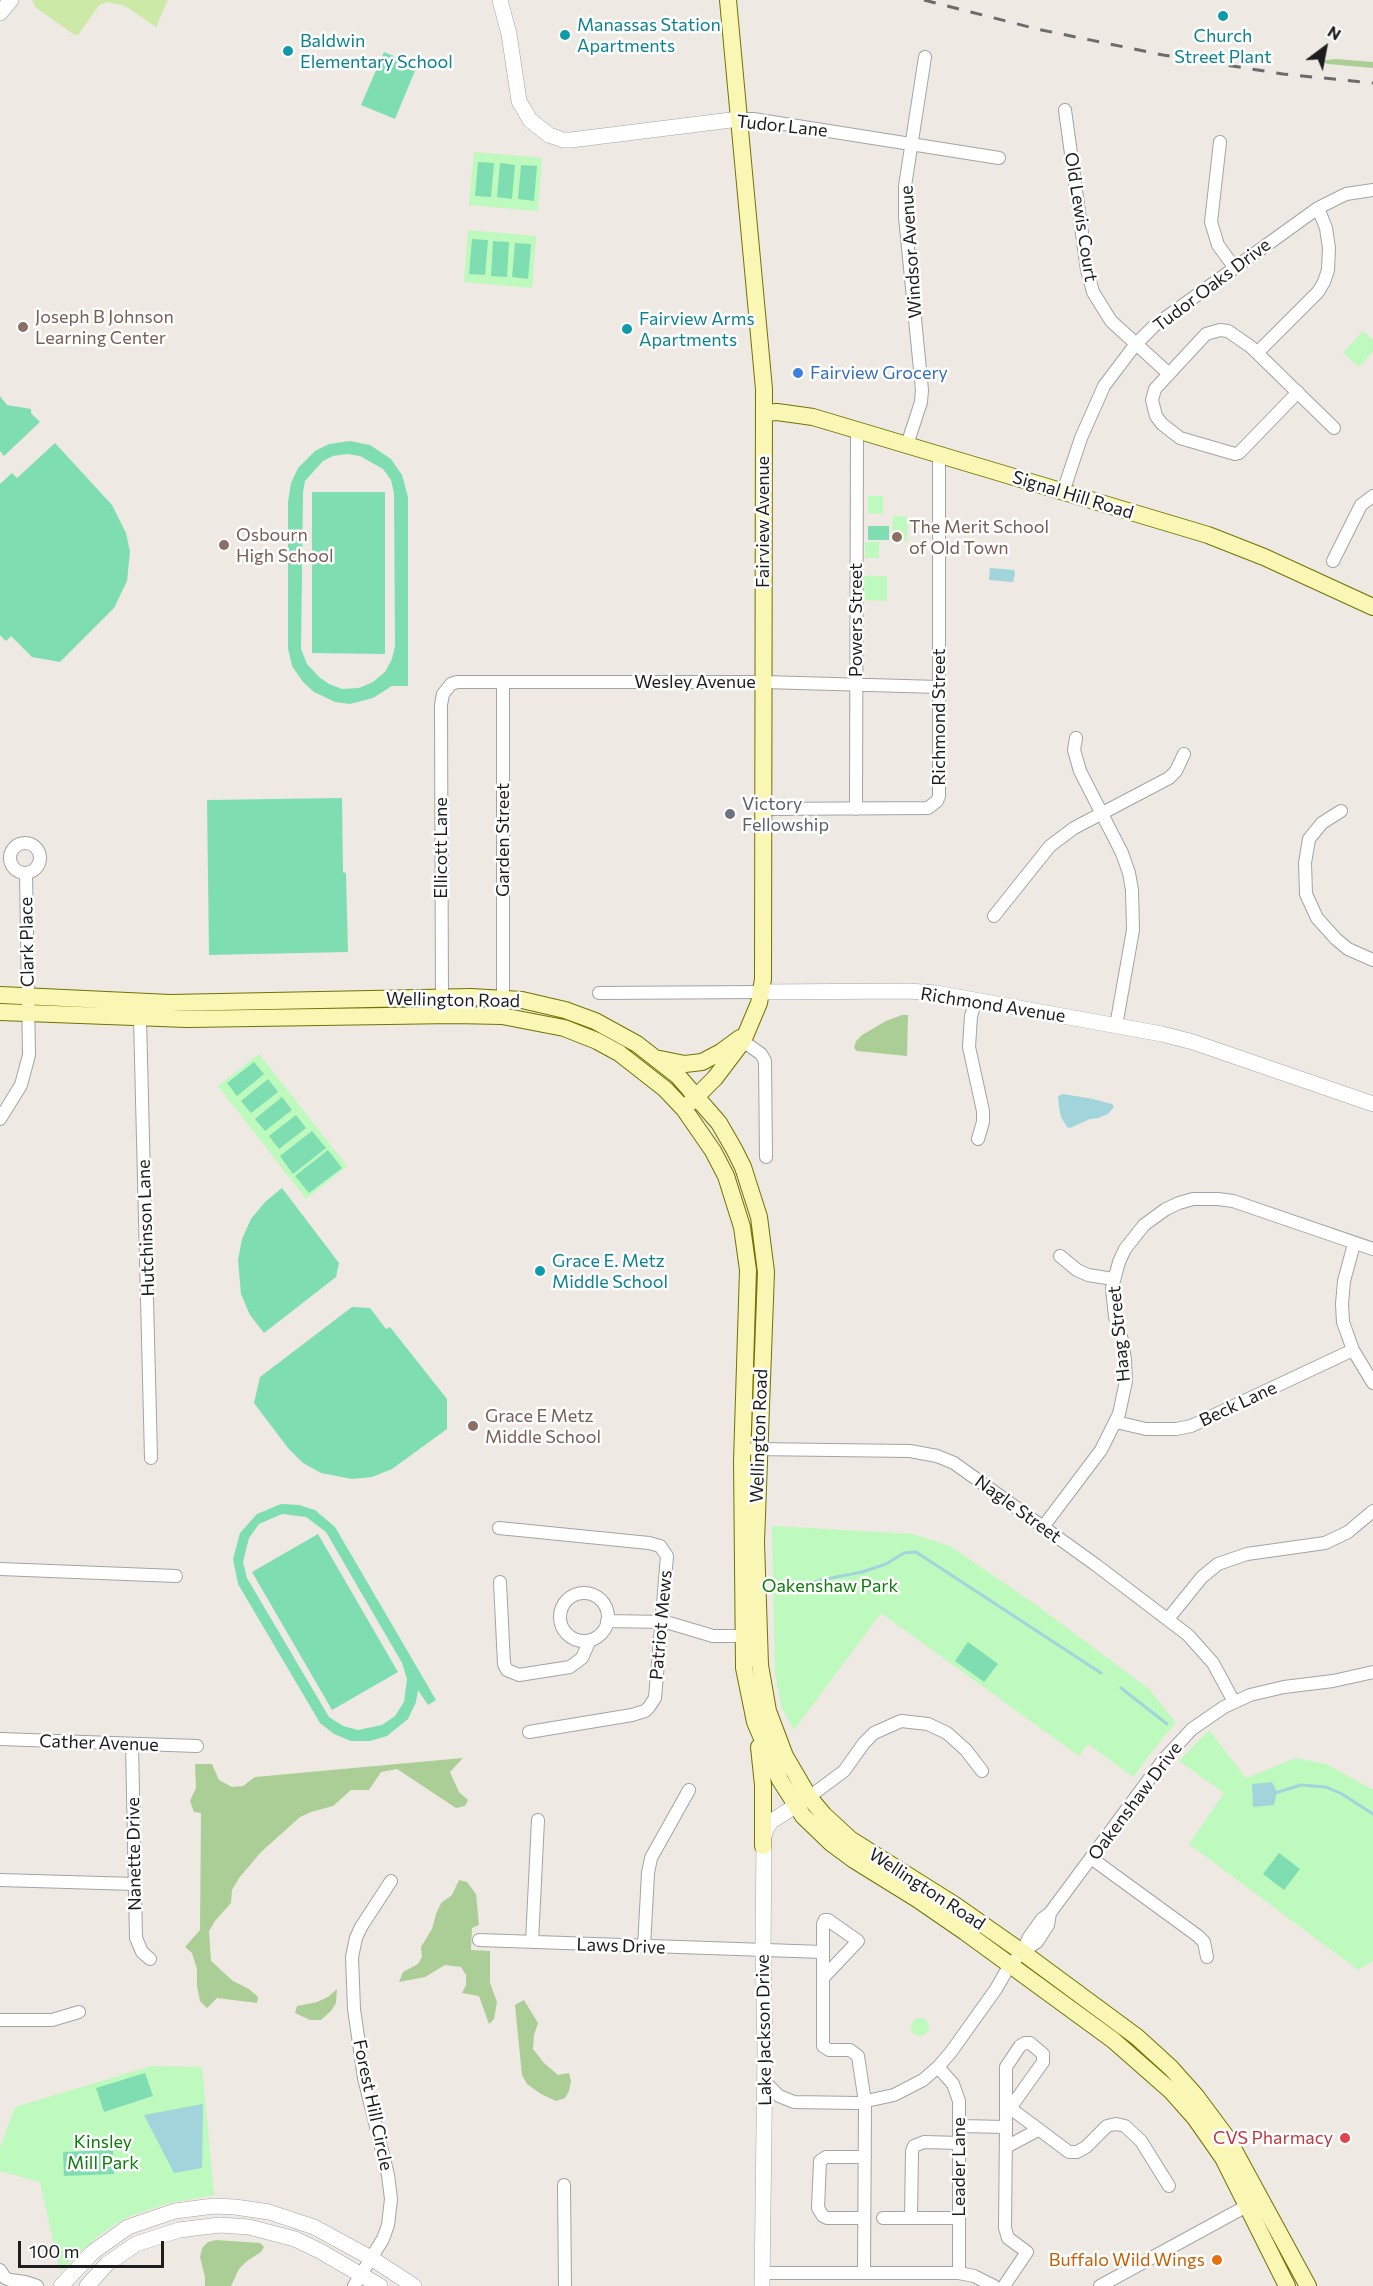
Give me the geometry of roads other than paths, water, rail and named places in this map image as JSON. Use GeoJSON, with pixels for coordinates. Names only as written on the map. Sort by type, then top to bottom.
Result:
{"type":"FeatureCollection","features":[{"type":"Feature","properties":{"kind":"main road","name":"Fairview Avenue"},"geometry":{"type":"LineString","coordinates":[[684,1109],[715,1078],[746,1035],[761,992],[764,389],[728,0]]}},
{"type":"Feature","properties":{"kind":"main road","name":"Signal Hill Road"},"geometry":{"type":"LineString","coordinates":[[764,413],[800,414],[1235,545],[1373,607]]}},
{"type":"Feature","properties":{"kind":"main road","name":"Wellington Road"},"geometry":{"type":"LineString","coordinates":[[0,995],[151,1002],[442,1007],[531,1020],[564,1028],[619,1053],[643,1070],[684,1109],[713,1151],[726,1176],[742,1227],[748,1270],[750,1449],[756,1542],[751,1636],[746,1680],[756,1725],[770,1760],[802,1802]]}},
{"type":"Feature","properties":{"kind":"main road","name":"Wellington Road"},"geometry":{"type":"LineString","coordinates":[[0,1012],[140,1018],[442,1007],[503,998],[546,1004],[585,1017],[620,1034],[655,1056],[697,1096],[719,1124],[743,1167],[759,1217],[766,1272],[750,1449]]}},
{"type":"Feature","properties":{"kind":"main road"},"geometry":{"type":"LineString","coordinates":[[655,1056],[685,1064],[702,1062],[746,1035]]}},
{"type":"Feature","properties":{"kind":"main road","name":"Wellington Road"},"geometry":{"type":"LineString","coordinates":[[751,1636],[774,1727],[811,1824],[850,1858],[1017,1959],[1137,2037],[1171,2068],[1217,2123],[1238,2155],[1287,2286]]}},
{"type":"Feature","properties":{"kind":"main road"},"geometry":{"type":"LineString","coordinates":[[756,1725],[762,1766],[763,1846]]}},
{"type":"Feature","properties":{"kind":"main road","name":"Wellington Road"},"geometry":{"type":"LineString","coordinates":[[1017,1959],[1026,1976],[1132,2055],[1171,2091],[1213,2143],[1234,2179],[1254,2202],[1308,2286]]}},
{"type":"Feature","properties":{"kind":"street"},"geometry":{"type":"LineString","coordinates":[[0,13],[11,0]]}},
{"type":"Feature","properties":{"kind":"street","name":"Tudor Lane"},"geometry":{"type":"LineString","coordinates":[[500,0],[509,34],[519,101],[525,114],[534,123],[549,135],[563,140],[753,119],[999,158]]}},
{"type":"Feature","properties":{"kind":"street","name":"Windsor Avenue"},"geometry":{"type":"LineString","coordinates":[[907,445],[921,402],[922,390],[904,186],[925,57]]}},
{"type":"Feature","properties":{"kind":"street","name":"Old Lewis Court"},"geometry":{"type":"LineString","coordinates":[[1065,110],[1087,270],[1093,292],[1111,321],[1168,373]]}},
{"type":"Feature","properties":{"kind":"street"},"geometry":{"type":"LineString","coordinates":[[1220,142],[1211,222],[1218,245],[1233,267]]}},
{"type":"Feature","properties":{"kind":"street","name":"Tudor Oaks Drive"},"geometry":{"type":"LineString","coordinates":[[1063,492],[1093,408],[1104,386],[1136,345],[1170,313],[1318,208],[1346,194],[1373,190]]}},
{"type":"Feature","properties":{"kind":"street"},"geometry":{"type":"LineString","coordinates":[[1257,353],[1318,292],[1324,282],[1328,270],[1329,248],[1326,228],[1318,208]]}},
{"type":"Feature","properties":{"kind":"street"},"geometry":{"type":"LineString","coordinates":[[1298,392],[1239,453],[1235,454],[1180,438],[1161,424],[1156,416],[1152,400],[1155,389],[1168,373],[1206,334],[1220,330],[1234,333],[1257,353],[1298,392],[1334,428]]}},
{"type":"Feature","properties":{"kind":"street","name":"Powers Street"},"geometry":{"type":"LineString","coordinates":[[856,809],[857,431]]}},
{"type":"Feature","properties":{"kind":"street","name":"Richmond Street"},"geometry":{"type":"LineString","coordinates":[[763,809],[928,808],[935,805],[939,795],[939,454]]}},
{"type":"Feature","properties":{"kind":"street"},"geometry":{"type":"LineString","coordinates":[[1333,561],[1361,505],[1373,496]]}},
{"type":"Feature","properties":{"kind":"street","name":"Wesley Avenue"},"geometry":{"type":"LineString","coordinates":[[451,684],[457,682],[764,682],[939,687]]}},
{"type":"Feature","properties":{"kind":"street","name":"Garden Street"},"geometry":{"type":"LineString","coordinates":[[503,682],[503,998]]}},
{"type":"Feature","properties":{"kind":"street","name":"Ellicott Lane"},"geometry":{"type":"LineString","coordinates":[[442,1007],[441,705],[443,694],[451,684]]}},
{"type":"Feature","properties":{"kind":"street"},"geometry":{"type":"LineString","coordinates":[[1076,738],[1074,750],[1076,761],[1124,859],[1133,898],[1132,938],[1116,1026]]}},
{"type":"Feature","properties":{"kind":"street"},"geometry":{"type":"LineString","coordinates":[[994,916],[1050,846],[1074,828],[1169,778],[1176,771],[1184,754]]}},
{"type":"Feature","properties":{"kind":"street"},"geometry":{"type":"LineString","coordinates":[[1341,811],[1322,823],[1310,839],[1305,863],[1306,894],[1317,918],[1336,939],[1348,949],[1373,960]]}},
{"type":"Feature","properties":{"kind":"street","name":"Clark Place"},"geometry":{"type":"LineString","coordinates":[[0,1119],[17,1092],[26,1070],[30,1044],[26,873]]}},
{"type":"Feature","properties":{"kind":"street","name":"Richmond Avenue"},"geometry":{"type":"LineString","coordinates":[[599,993],[908,991],[976,1000],[1193,1042],[1373,1104]]}},
{"type":"Feature","properties":{"kind":"street"},"geometry":{"type":"LineString","coordinates":[[976,1000],[969,1031],[969,1047],[983,1111],[983,1122],[978,1138]]}},
{"type":"Feature","properties":{"kind":"street"},"geometry":{"type":"LineString","coordinates":[[140,1018],[151,1002]]}},
{"type":"Feature","properties":{"kind":"street","name":"Hutchinson Lane"},"geometry":{"type":"LineString","coordinates":[[140,1018],[151,1458]]}},
{"type":"Feature","properties":{"kind":"street"},"geometry":{"type":"LineString","coordinates":[[746,1035],[765,1061],[766,1157]]}},
{"type":"Feature","properties":{"kind":"street","name":"Haag Street"},"geometry":{"type":"LineString","coordinates":[[1043,1527],[1101,1450],[1116,1422],[1126,1381],[1122,1340],[1112,1299],[1113,1279],[1125,1249],[1144,1225],[1166,1209],[1193,1199],[1218,1199],[1233,1201],[1373,1249]]}},
{"type":"Feature","properties":{"kind":"street"},"geometry":{"type":"LineString","coordinates":[[1354,1244],[1346,1271],[1342,1304],[1343,1322],[1353,1350],[1373,1383]]}},
{"type":"Feature","properties":{"kind":"street"},"geometry":{"type":"LineString","coordinates":[[1060,1256],[1077,1270],[1088,1275],[1113,1279]]}},
{"type":"Feature","properties":{"kind":"street","name":"Beck Lane"},"geometry":{"type":"LineString","coordinates":[[1116,1422],[1146,1429],[1191,1426],[1353,1350]]}},
{"type":"Feature","properties":{"kind":"street","name":"Nagle Street"},"geometry":{"type":"LineString","coordinates":[[750,1449],[910,1451],[930,1454],[954,1463],[1168,1619],[1202,1648],[1218,1671],[1234,1702]]}},
{"type":"Feature","properties":{"kind":"street"},"geometry":{"type":"LineString","coordinates":[[1168,1619],[1202,1577],[1218,1564],[1247,1554],[1325,1543],[1348,1532],[1373,1511]]}},
{"type":"Feature","properties":{"kind":"street","name":"Patriot Mews"},"geometry":{"type":"LineString","coordinates":[[499,1528],[660,1545],[667,1556],[655,1698],[645,1711],[529,1732]]}},
{"type":"Feature","properties":{"kind":"street"},"geometry":{"type":"LineString","coordinates":[[0,1569],[176,1576]]}},
{"type":"Feature","properties":{"kind":"street"},"geometry":{"type":"LineString","coordinates":[[500,1582],[504,1664],[507,1670],[519,1675],[570,1667],[582,1658],[590,1640]]}},
{"type":"Feature","properties":{"kind":"street"},"geometry":{"type":"LineString","coordinates":[[585,1593],[597,1597],[605,1606],[608,1621],[600,1634],[590,1640],[577,1640],[563,1628],[561,1616],[564,1604],[579,1594],[585,1593]]}},
{"type":"Feature","properties":{"kind":"street"},"geometry":{"type":"LineString","coordinates":[[608,1621],[661,1622],[687,1627],[712,1636],[751,1636]]}},
{"type":"Feature","properties":{"kind":"street","name":"Oakenshaw Drive"},"geometry":{"type":"LineString","coordinates":[[765,2102],[773,2106],[794,2102],[865,2103],[884,2098],[923,2080],[938,2067],[996,1989],[1042,1919],[1050,1913],[1177,1743],[1198,1724],[1234,1702],[1268,1690],[1372,1674]]}},
{"type":"Feature","properties":{"kind":"street"},"geometry":{"type":"LineString","coordinates":[[802,1802],[844,1771],[874,1733],[901,1721],[928,1724],[947,1733],[966,1750],[982,1771]]}},
{"type":"Feature","properties":{"kind":"street","name":"Cather Avenue"},"geometry":{"type":"LineString","coordinates":[[0,1739],[197,1746]]}},
{"type":"Feature","properties":{"kind":"street","name":"Nanette Drive"},"geometry":{"type":"LineString","coordinates":[[132,1744],[136,1938],[142,1952],[150,1959]]}},
{"type":"Feature","properties":{"kind":"street"},"geometry":{"type":"LineString","coordinates":[[645,1947],[648,1873],[651,1858],[689,1790]]}},
{"type":"Feature","properties":{"kind":"street","name":"Lake Jackson Drive"},"geometry":{"type":"LineString","coordinates":[[762,2280],[765,2102],[763,1846],[767,1826],[802,1802]]}},
{"type":"Feature","properties":{"kind":"street"},"geometry":{"type":"LineString","coordinates":[[532,1942],[538,1820]]}},
{"type":"Feature","properties":{"kind":"street"},"geometry":{"type":"LineString","coordinates":[[1091,1858],[1198,1936],[1204,1942],[1207,1957]]}},
{"type":"Feature","properties":{"kind":"street"},"geometry":{"type":"LineString","coordinates":[[0,1880],[135,1884]]}},
{"type":"Feature","properties":{"kind":"street","name":"Forest Hill Circle"},"geometry":{"type":"LineString","coordinates":[[358,2280],[383,2239],[388,2225],[391,2199],[388,2175],[362,2062],[353,1997],[351,1957],[362,1927],[391,1881]]}},
{"type":"Feature","properties":{"kind":"street"},"geometry":{"type":"LineString","coordinates":[[823,1978],[858,1941],[832,1921],[825,1920],[823,1924],[823,1953],[823,1978],[823,2031],[825,2049],[850,2050],[856,2054],[860,2061],[865,2103],[864,2273]]}},
{"type":"Feature","properties":{"kind":"street","name":"Laws Drive"},"geometry":{"type":"LineString","coordinates":[[479,1940],[823,1953]]}},
{"type":"Feature","properties":{"kind":"street"},"geometry":{"type":"LineString","coordinates":[[996,1989],[1014,1977],[1026,1976]]}},
{"type":"Feature","properties":{"kind":"street"},"geometry":{"type":"LineString","coordinates":[[0,2020],[52,2020],[79,2012]]}},
{"type":"Feature","properties":{"kind":"street"},"geometry":{"type":"LineString","coordinates":[[1004,2286],[1027,2252],[1011,2242],[1006,2233],[1007,2065],[1020,2046],[1030,2043],[1042,2051],[1043,2062],[1007,2109]]}},
{"type":"Feature","properties":{"kind":"street","name":"Leader Lane"},"geometry":{"type":"LineString","coordinates":[[938,2067],[953,2084],[958,2094],[960,2126],[959,2274]]}},
{"type":"Feature","properties":{"kind":"street"},"geometry":{"type":"LineString","coordinates":[[765,2082],[776,2094],[794,2102]]}},
{"type":"Feature","properties":{"kind":"street"},"geometry":{"type":"LineString","coordinates":[[1007,2109],[1072,2153],[1086,2147],[1107,2126],[1116,2124],[1125,2126],[1141,2141],[1169,2186]]}},
{"type":"Feature","properties":{"kind":"street"},"geometry":{"type":"LineString","coordinates":[[960,2126],[1006,2127]]}},
{"type":"Feature","properties":{"kind":"street"},"geometry":{"type":"LineString","coordinates":[[1006,2147],[1038,2130]]}},
{"type":"Feature","properties":{"kind":"street"},"geometry":{"type":"LineString","coordinates":[[911,2218],[914,2146],[924,2142],[960,2143]]}},
{"type":"Feature","properties":{"kind":"street"},"geometry":{"type":"LineString","coordinates":[[864,2218],[827,2218],[818,2208],[820,2161],[826,2157],[865,2157]]}},
{"type":"Feature","properties":{"kind":"street"},"geometry":{"type":"LineString","coordinates":[[564,2185],[565,2286]]}},
{"type":"Feature","properties":{"kind":"street"},"geometry":{"type":"LineString","coordinates":[[1100,2286],[1254,2202]]}},
{"type":"Feature","properties":{"kind":"street"},"geometry":{"type":"LineString","coordinates":[[61,2286],[93,2252],[128,2227],[151,2218],[193,2208],[235,2207],[294,2219],[322,2231],[414,2286]]}},
{"type":"Feature","properties":{"kind":"street"},"geometry":{"type":"LineString","coordinates":[[883,2218],[959,2218]]}},
{"type":"Feature","properties":{"kind":"street"},"geometry":{"type":"LineString","coordinates":[[87,2286],[107,2264],[136,2244],[179,2230],[220,2225],[249,2227],[294,2240],[358,2280],[380,2286]]}},
{"type":"Feature","properties":{"kind":"street"},"geometry":{"type":"LineString","coordinates":[[0,2270],[5,2278],[37,2286]]}},
{"type":"Feature","properties":{"kind":"street"},"geometry":{"type":"LineString","coordinates":[[762,2280],[817,2280],[864,2273],[959,2274],[974,2276],[994,2286]]}},
{"type":"Feature","properties":{"kind":"water"},"geometry":{"type":"Polygon","coordinates":[[[990,568],[1014,570],[1013,582],[989,580],[990,568]]]}},
{"type":"Feature","properties":{"kind":"water"},"geometry":{"type":"Polygon","coordinates":[[[1063,1094],[1093,1099],[1112,1104],[1114,1107],[1108,1114],[1070,1128],[1061,1117],[1058,1096],[1063,1094]]]}},
{"type":"Feature","properties":{"kind":"water"},"geometry":{"type":"Polygon","coordinates":[[[1272,1782],[1277,1792],[1274,1805],[1253,1807],[1252,1784],[1272,1782]]]}},
{"type":"Feature","properties":{"kind":"water"},"geometry":{"type":"Polygon","coordinates":[[[203,2104],[202,2168],[174,2173],[144,2115],[203,2104]]]}},
{"type":"Feature","properties":{"kind":"waterway"},"geometry":{"type":"LineString","coordinates":[[790,1590],[821,1580],[862,1572],[886,1564],[904,1553],[916,1552],[1101,1673]]}},
{"type":"Feature","properties":{"kind":"waterway"},"geometry":{"type":"LineString","coordinates":[[1121,1688],[1167,1724]]}},
{"type":"Feature","properties":{"kind":"waterway"},"geometry":{"type":"LineString","coordinates":[[1275,1793],[1301,1785],[1326,1787],[1342,1794],[1373,1814]]}},
{"type":"Feature","properties":{"kind":"railway"},"geometry":{"type":"LineString","coordinates":[[924,0],[1037,29],[1163,55],[1283,74],[1373,83]]}},
{"type":"Feature","properties":{"kind":"place","name":"Church Street Plant"},"geometry":{"type":"Point","coordinates":[1223,16]}},
{"type":"Feature","properties":{"kind":"place","name":"Manassas Station Apartments"},"geometry":{"type":"Point","coordinates":[565,35]}},
{"type":"Feature","properties":{"kind":"place","name":"Baldwin Elementary School"},"geometry":{"type":"Point","coordinates":[288,51]}},
{"type":"Feature","properties":{"kind":"place","name":"Joseph B Johnson Learning Center"},"geometry":{"type":"Point","coordinates":[23,327]}},
{"type":"Feature","properties":{"kind":"place","name":"Fairview Arms Apartments"},"geometry":{"type":"Point","coordinates":[627,329]}},
{"type":"Feature","properties":{"kind":"place","name":"Fairview Grocery"},"geometry":{"type":"Point","coordinates":[798,373]}},
{"type":"Feature","properties":{"kind":"place","name":"The Merit School of Old Town"},"geometry":{"type":"Point","coordinates":[897,537]}},
{"type":"Feature","properties":{"kind":"place","name":"Osbourn High School"},"geometry":{"type":"Point","coordinates":[224,545]}},
{"type":"Feature","properties":{"kind":"place","name":"Victory Fellowship"},"geometry":{"type":"Point","coordinates":[730,814]}},
{"type":"Feature","properties":{"kind":"place","name":"Grace E. Metz Middle School"},"geometry":{"type":"Point","coordinates":[540,1271]}},
{"type":"Feature","properties":{"kind":"place","name":"Grace E Metz Middle School"},"geometry":{"type":"Point","coordinates":[473,1426]}},
{"type":"Feature","properties":{"kind":"place","name":"CVS Pharmacy"},"geometry":{"type":"Point","coordinates":[1345,2138]}},
{"type":"Feature","properties":{"kind":"place","name":"Buffalo Wild Wings"},"geometry":{"type":"Point","coordinates":[1217,2260]}},
{"type":"Feature","properties":{"kind":"park label","name":"Oakenshaw Park"},"geometry":{"type":"Point","coordinates":[830,1586]}},
{"type":"Feature","properties":{"kind":"park label","name":"Kinsley Mill Park"},"geometry":{"type":"Point","coordinates":[103,2152]}}]}
